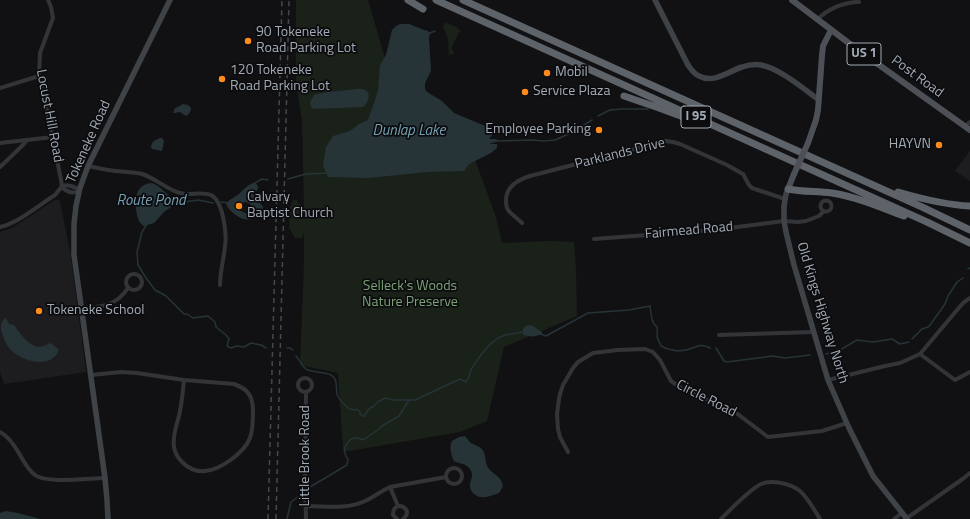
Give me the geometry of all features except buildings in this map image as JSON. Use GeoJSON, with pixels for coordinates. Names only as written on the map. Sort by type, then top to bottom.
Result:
{"type":"FeatureCollection","features":[{"type":"Feature","properties":{"kind":"highway"},"geometry":{"type":"LineString","coordinates":[[408,0],[422,9]]}},
{"type":"Feature","properties":{"kind":"highway","name":"I 95"},"geometry":{"type":"LineString","coordinates":[[436,0],[927,222],[970,243]]}},
{"type":"Feature","properties":{"kind":"highway","name":"I 95"},"geometry":{"type":"LineString","coordinates":[[463,0],[941,215],[970,230]]}},
{"type":"Feature","properties":{"kind":"highway"},"geometry":{"type":"LineString","coordinates":[[624,96],[755,144]]}},
{"type":"Feature","properties":{"kind":"highway"},"geometry":{"type":"LineString","coordinates":[[863,180],[928,200],[951,205],[970,206]]}},
{"type":"Feature","properties":{"kind":"highway"},"geometry":{"type":"LineString","coordinates":[[788,189],[823,192],[850,197],[955,235]]}},
{"type":"Feature","properties":{"kind":"main road","name":"Tokeneke Road"},"geometry":{"type":"LineString","coordinates":[[108,519],[105,478],[74,255],[74,224],[79,191],[88,166],[170,0]]}},
{"type":"Feature","properties":{"kind":"main road"},"geometry":{"type":"LineString","coordinates":[[655,0],[688,65],[694,73],[700,77],[717,78],[742,67],[761,65],[778,72],[819,100]]}},
{"type":"Feature","properties":{"kind":"main road","name":"Post Road"},"geometry":{"type":"LineString","coordinates":[[792,0],[817,20],[968,126]]}},
{"type":"Feature","properties":{"kind":"main road","name":"Old Kings Highway North"},"geometry":{"type":"LineString","coordinates":[[831,30],[823,51],[816,120],[808,143],[788,189],[784,206],[784,221],[813,332],[828,380],[873,476],[907,519]]}},
{"type":"Feature","properties":{"kind":"street","name":"Locust Hill Road"},"geometry":{"type":"LineString","coordinates":[[48,0],[53,18],[40,53],[39,76],[53,137],[62,187]]}},
{"type":"Feature","properties":{"kind":"street"},"geometry":{"type":"LineString","coordinates":[[817,20],[822,14],[837,7],[848,3],[859,2]]}},
{"type":"Feature","properties":{"kind":"street"},"geometry":{"type":"LineString","coordinates":[[0,88],[39,76]]}},
{"type":"Feature","properties":{"kind":"street"},"geometry":{"type":"LineString","coordinates":[[0,143],[53,137]]}},
{"type":"Feature","properties":{"kind":"street"},"geometry":{"type":"LineString","coordinates":[[0,167],[28,140]]}},
{"type":"Feature","properties":{"kind":"street","name":"Parklands Drive"},"geometry":{"type":"LineString","coordinates":[[522,223],[508,209],[506,203],[508,190],[513,184],[521,179],[666,141],[680,144],[727,165],[743,174],[752,188],[785,199]]}},
{"type":"Feature","properties":{"kind":"street"},"geometry":{"type":"LineString","coordinates":[[88,166],[113,171],[142,174],[181,194],[204,194],[212,196],[217,200],[223,214],[226,244],[220,276],[220,285]]}},
{"type":"Feature","properties":{"kind":"street"},"geometry":{"type":"LineString","coordinates":[[0,227],[8,226],[22,217],[55,195],[62,187],[67,185],[77,188],[79,191]]}},
{"type":"Feature","properties":{"kind":"street","name":"Fairmead Road"},"geometry":{"type":"LineString","coordinates":[[594,239],[714,230],[784,221],[802,222],[819,216],[824,211]]}},
{"type":"Feature","properties":{"kind":"street"},"geometry":{"type":"LineString","coordinates":[[81,308],[101,307],[115,302],[128,288]]}},
{"type":"Feature","properties":{"kind":"street"},"geometry":{"type":"LineString","coordinates":[[828,380],[900,363],[920,354],[963,303],[970,298]]}},
{"type":"Feature","properties":{"kind":"street"},"geometry":{"type":"LineString","coordinates":[[719,335],[813,332]]}},
{"type":"Feature","properties":{"kind":"street","name":"Circle Road"},"geometry":{"type":"LineString","coordinates":[[568,452],[560,437],[558,429],[557,414],[563,385],[578,362],[593,353],[618,350],[645,349],[652,352],[660,360],[671,381],[681,388],[735,412],[768,437],[822,431],[847,423]]}},
{"type":"Feature","properties":{"kind":"street"},"geometry":{"type":"LineString","coordinates":[[920,354],[955,380],[970,372]]}},
{"type":"Feature","properties":{"kind":"street"},"geometry":{"type":"LineString","coordinates":[[91,375],[120,372],[137,373],[184,380],[234,384],[246,390],[250,394],[253,406],[251,437],[240,452],[218,467],[198,471],[187,466],[178,457],[175,451],[173,437],[180,411],[184,380]]}},
{"type":"Feature","properties":{"kind":"street","name":"Little Brook Road"},"geometry":{"type":"LineString","coordinates":[[306,392],[306,519]]}},
{"type":"Feature","properties":{"kind":"street"},"geometry":{"type":"LineString","coordinates":[[0,432],[10,439],[25,464],[36,476],[45,479],[57,480],[105,478]]}},
{"type":"Feature","properties":{"kind":"street"},"geometry":{"type":"LineString","coordinates":[[907,519],[970,473]]}},
{"type":"Feature","properties":{"kind":"street"},"geometry":{"type":"LineString","coordinates":[[305,506],[354,506],[367,501],[382,490],[390,487],[446,477]]}},
{"type":"Feature","properties":{"kind":"street"},"geometry":{"type":"LineString","coordinates":[[721,519],[753,489],[763,483],[774,482],[794,487],[801,492],[820,519]]}},
{"type":"Feature","properties":{"kind":"street"},"geometry":{"type":"LineString","coordinates":[[390,487],[398,506]]}},
{"type":"Feature","properties":{"kind":"street"},"geometry":{"type":"LineString","coordinates":[[397,519],[394,517],[393,513],[395,508],[398,506]]}},
{"type":"Feature","properties":{"kind":"street"},"geometry":{"type":"LineString","coordinates":[[398,506],[403,506],[406,510],[407,514],[403,519]]}},
{"type":"Feature","properties":{"kind":"street"},"geometry":{"type":"LineString","coordinates":[[894,519],[902,513]]}},
{"type":"Feature","properties":{"kind":"shaded area"},"geometry":{"type":"Polygon","coordinates":[[[970,151],[970,181],[955,171],[970,151]]]}},
{"type":"Feature","properties":{"kind":"shaded area","name":"Tokeneke School"},"geometry":{"type":"Polygon","coordinates":[[[55,200],[59,200],[60,202],[70,251],[86,372],[4,384],[0,372],[0,232],[12,228],[55,200]]]}},
{"type":"Feature","properties":{"kind":"green space","name":"Selleck's Woods Nature Preserve"},"geometry":{"type":"Polygon","coordinates":[[[296,0],[368,0],[403,120],[468,141],[496,217],[502,243],[549,241],[574,242],[577,316],[504,347],[487,421],[460,432],[343,452],[338,373],[300,365],[304,233],[302,238],[295,238],[289,228],[290,207],[293,200],[297,200],[298,203],[304,207],[302,120],[296,84],[296,0]]]}},
{"type":"Feature","properties":{"kind":"green space"},"geometry":{"type":"Polygon","coordinates":[[[445,23],[457,27],[461,33],[459,32],[451,49],[454,52],[449,56],[448,38],[443,26],[445,23]]]}},
{"type":"Feature","properties":{"kind":"water","name":"Dunlap Lake"},"geometry":{"type":"Polygon","coordinates":[[[400,24],[409,24],[430,33],[431,71],[425,83],[425,89],[427,92],[442,101],[454,113],[490,128],[494,133],[489,139],[500,141],[490,144],[497,144],[497,148],[491,153],[469,164],[464,171],[428,172],[368,178],[328,177],[323,166],[326,147],[333,136],[350,131],[359,124],[368,120],[378,91],[380,65],[386,55],[392,30],[400,24]]]}},
{"type":"Feature","properties":{"kind":"water"},"geometry":{"type":"Polygon","coordinates":[[[356,89],[366,90],[369,95],[367,103],[363,107],[313,109],[311,107],[310,102],[314,95],[356,89]]]}},
{"type":"Feature","properties":{"kind":"water"},"geometry":{"type":"Polygon","coordinates":[[[183,104],[188,105],[191,108],[190,112],[186,116],[180,112],[173,113],[175,108],[183,104]]]}},
{"type":"Feature","properties":{"kind":"water"},"geometry":{"type":"Polygon","coordinates":[[[160,138],[164,141],[162,151],[152,149],[151,145],[153,142],[160,138]]]}},
{"type":"Feature","properties":{"kind":"water","name":"Route Pond"},"geometry":{"type":"Polygon","coordinates":[[[152,183],[158,186],[178,203],[172,205],[154,223],[144,226],[140,223],[137,216],[137,195],[140,188],[152,183]]]}},
{"type":"Feature","properties":{"kind":"water"},"geometry":{"type":"Polygon","coordinates":[[[255,183],[258,188],[254,196],[263,207],[263,212],[255,218],[248,220],[240,218],[232,212],[226,204],[246,187],[255,183]],[[246,202],[238,207],[239,210],[247,214],[251,214],[252,207],[246,202]]]}},
{"type":"Feature","properties":{"kind":"water"},"geometry":{"type":"Polygon","coordinates":[[[5,318],[9,324],[14,325],[30,344],[40,347],[51,343],[59,350],[56,356],[45,362],[38,362],[18,356],[7,345],[1,331],[1,324],[5,318]]]}},
{"type":"Feature","properties":{"kind":"water"},"geometry":{"type":"Polygon","coordinates":[[[528,325],[533,326],[542,332],[542,334],[537,336],[523,335],[523,329],[528,325]]]}},
{"type":"Feature","properties":{"kind":"water"},"geometry":{"type":"Polygon","coordinates":[[[465,436],[472,444],[482,449],[487,467],[501,480],[503,486],[499,493],[479,497],[471,490],[470,485],[472,474],[470,469],[454,461],[451,451],[452,441],[459,437],[465,436]]]}},
{"type":"Feature","properties":{"kind":"water"},"geometry":{"type":"Polygon","coordinates":[[[6,511],[40,519],[0,519],[0,513],[6,511]]]}},
{"type":"Feature","properties":{"kind":"waterway"},"geometry":{"type":"LineString","coordinates":[[428,34],[435,31]]}},
{"type":"Feature","properties":{"kind":"waterway"},"geometry":{"type":"LineString","coordinates":[[598,116],[610,110],[648,109]]}},
{"type":"Feature","properties":{"kind":"waterway"},"geometry":{"type":"LineString","coordinates":[[499,141],[555,140],[571,133],[592,120]]}},
{"type":"Feature","properties":{"kind":"waterway"},"geometry":{"type":"LineString","coordinates":[[288,179],[306,174],[328,173]]}},
{"type":"Feature","properties":{"kind":"waterway"},"geometry":{"type":"LineString","coordinates":[[253,184],[262,179],[268,180]]}},
{"type":"Feature","properties":{"kind":"waterway"},"geometry":{"type":"LineString","coordinates":[[178,203],[198,200],[213,203]]}},
{"type":"Feature","properties":{"kind":"waterway"},"geometry":{"type":"LineString","coordinates":[[221,202],[228,203]]}},
{"type":"Feature","properties":{"kind":"waterway"},"geometry":{"type":"LineString","coordinates":[[147,224],[142,232],[137,252],[138,265],[155,290],[166,296],[184,314],[187,314],[193,318],[208,316],[215,322],[216,327],[229,339],[227,346],[231,348],[237,346],[244,347],[251,343],[261,345],[266,348]]}},
{"type":"Feature","properties":{"kind":"waterway"},"geometry":{"type":"LineString","coordinates":[[912,339],[922,329],[930,325],[945,304],[957,282],[963,278]]}},
{"type":"Feature","properties":{"kind":"waterway"},"geometry":{"type":"LineString","coordinates":[[541,334],[546,336],[588,313],[629,310],[650,306],[652,318],[657,327],[657,337],[661,346],[676,351],[683,351],[701,345],[710,348]]}},
{"type":"Feature","properties":{"kind":"waterway"},"geometry":{"type":"LineString","coordinates":[[296,356],[306,369],[327,373],[333,376],[336,381],[337,394],[340,400],[349,409],[358,410],[360,414],[364,416],[369,409],[379,401],[386,398],[392,400],[415,400],[460,379],[466,382],[472,368],[490,344],[505,335],[523,332]]}},
{"type":"Feature","properties":{"kind":"waterway"},"geometry":{"type":"LineString","coordinates":[[826,354],[840,350],[857,340],[873,342],[892,339],[900,344],[909,342]]}},
{"type":"Feature","properties":{"kind":"waterway"},"geometry":{"type":"LineString","coordinates":[[287,348],[293,350]]}},
{"type":"Feature","properties":{"kind":"waterway"},"geometry":{"type":"LineString","coordinates":[[716,348],[724,361],[727,362],[773,356],[785,358],[810,355]]}},
{"type":"Feature","properties":{"kind":"waterway"},"geometry":{"type":"LineString","coordinates":[[310,487],[347,465],[348,459],[345,455],[345,451],[346,445],[351,439],[358,438],[363,440],[399,416],[409,400]]}},
{"type":"Feature","properties":{"kind":"waterway"},"geometry":{"type":"LineString","coordinates":[[287,519],[291,502],[302,494]]}},
{"type":"Feature","properties":{"kind":"railway"},"geometry":{"type":"LineString","coordinates":[[268,519],[282,0]]}},
{"type":"Feature","properties":{"kind":"railway"},"geometry":{"type":"LineString","coordinates":[[276,519],[289,0]]}},
{"type":"Feature","properties":{"kind":"place","name":"90 Tokeneke Road Parking Lot"},"geometry":{"type":"Point","coordinates":[248,41]}},
{"type":"Feature","properties":{"kind":"place","name":"Mobil"},"geometry":{"type":"Point","coordinates":[547,73]}},
{"type":"Feature","properties":{"kind":"place","name":"120 Tokeneke Road Parking Lot"},"geometry":{"type":"Point","coordinates":[222,79]}},
{"type":"Feature","properties":{"kind":"place","name":"Service Plaza"},"geometry":{"type":"Point","coordinates":[525,92]}},
{"type":"Feature","properties":{"kind":"place","name":"Employee Parking"},"geometry":{"type":"Point","coordinates":[599,130]}},
{"type":"Feature","properties":{"kind":"place","name":"HAYVN"},"geometry":{"type":"Point","coordinates":[939,145]}},
{"type":"Feature","properties":{"kind":"place","name":"Calvary Baptist Church"},"geometry":{"type":"Point","coordinates":[239,206]}},
{"type":"Feature","properties":{"kind":"place","name":"Tokeneke School"},"geometry":{"type":"Point","coordinates":[39,311]}}]}
